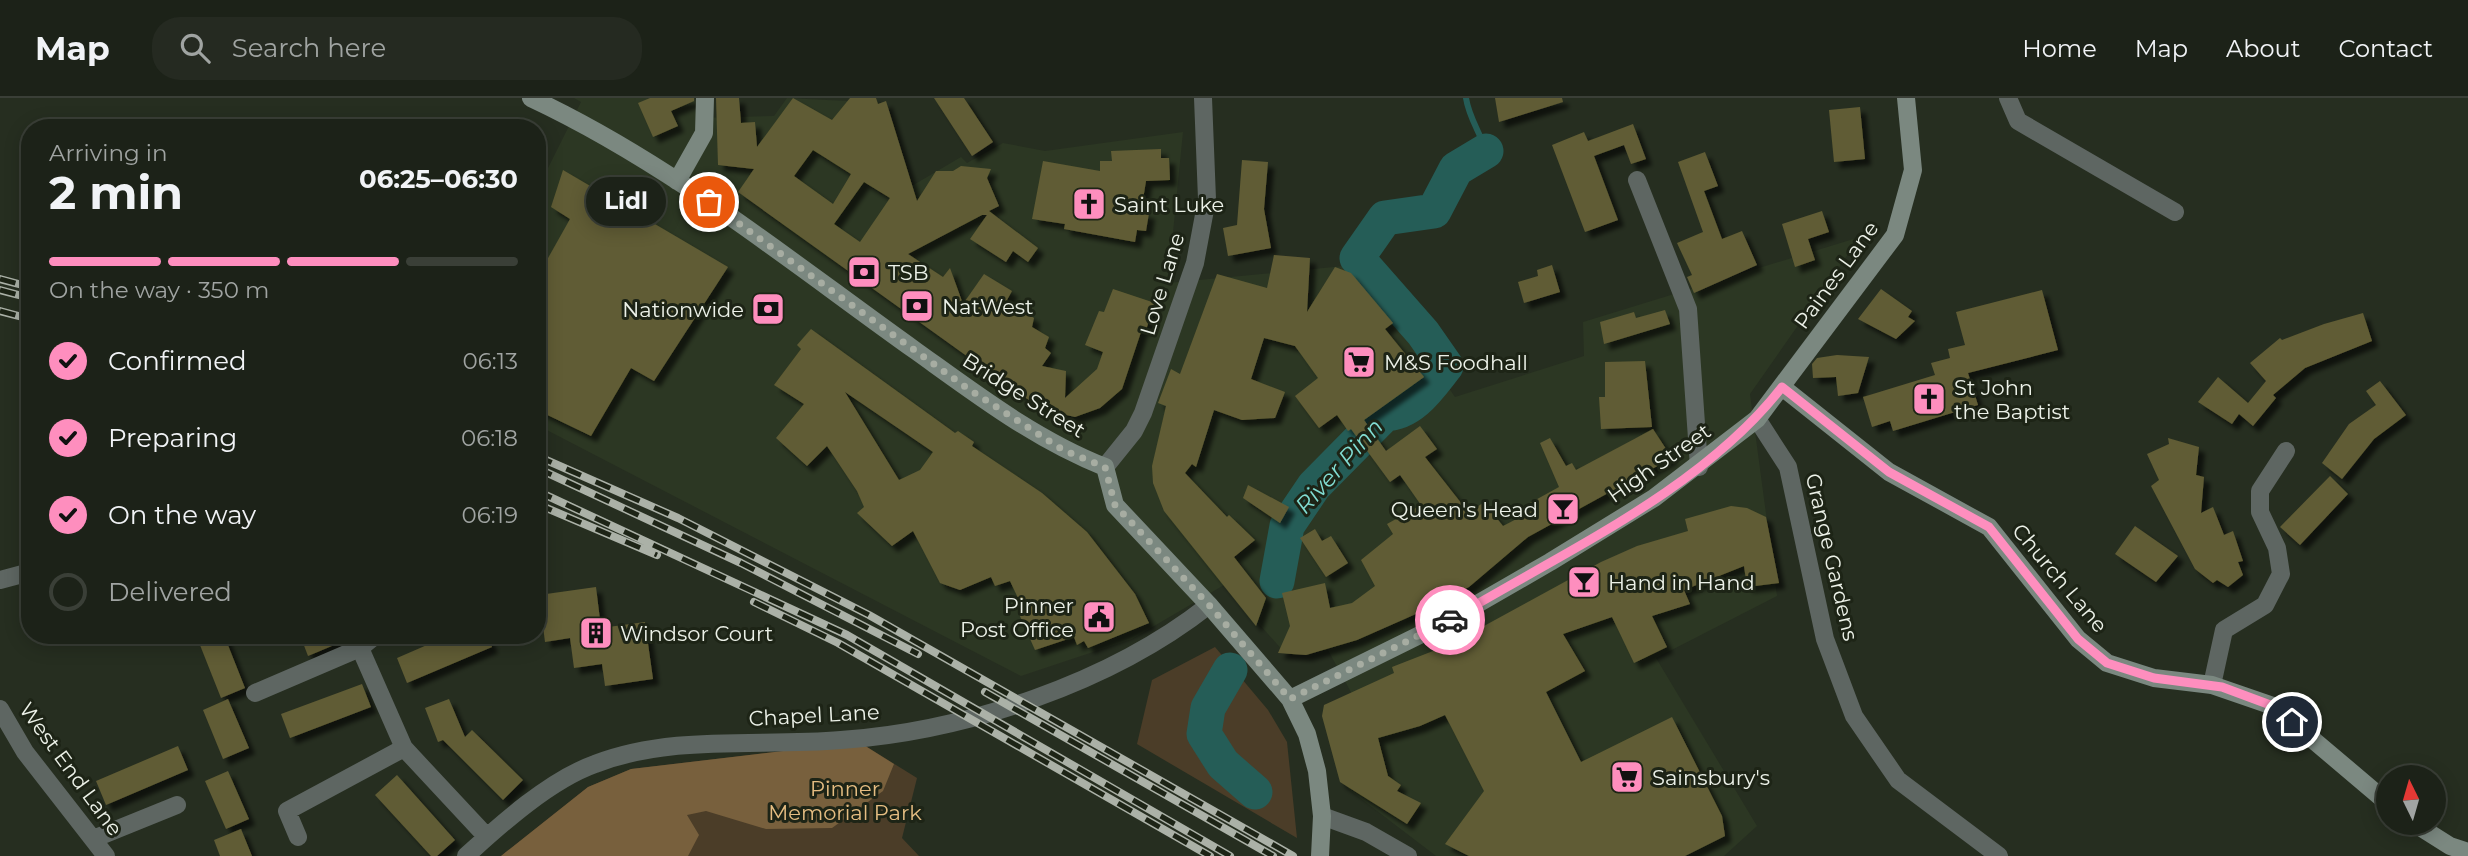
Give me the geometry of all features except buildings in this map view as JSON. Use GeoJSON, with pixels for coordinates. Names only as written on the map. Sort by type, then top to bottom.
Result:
{"type":"FeatureCollection","features":[{"type":"Feature","properties":{"kind":"street","name":"Bridge Street"},"geometry":{"type":"LineString","coordinates":[[531,98],[583,122],[677,181],[967,388],[1063,450],[1105,467]]}},
{"type":"Feature","properties":{"kind":"street"},"geometry":{"type":"LineString","coordinates":[[677,181],[704,133],[705,98]]}},
{"type":"Feature","properties":{"kind":"street","name":"Love Lane"},"geometry":{"type":"LineString","coordinates":[[1105,467],[1134,431],[1143,413],[1195,263],[1207,200],[1203,98]]}},
{"type":"Feature","properties":{"kind":"street","name":"Paines Lane"},"geometry":{"type":"LineString","coordinates":[[1782,387],[1895,235],[1913,170],[1906,98]]}},
{"type":"Feature","properties":{"kind":"street"},"geometry":{"type":"LineString","coordinates":[[2008,98],[2018,121],[2175,212]]}},
{"type":"Feature","properties":{"kind":"street"},"geometry":{"type":"LineString","coordinates":[[1637,180],[1688,309],[1699,467]]}},
{"type":"Feature","properties":{"kind":"street","name":"High Street"},"geometry":{"type":"LineString","coordinates":[[1290,699],[1446,622],[1643,505],[1699,467],[1757,419],[1782,387]]}},
{"type":"Feature","properties":{"kind":"street","name":"Church Lane"},"geometry":{"type":"LineString","coordinates":[[1782,387],[1889,472],[1989,527],[2078,639],[2107,663],[2154,678],[2212,685],[2273,706],[2376,793]]}},
{"type":"Feature","properties":{"kind":"street","name":"Grange Gardens"},"geometry":{"type":"LineString","coordinates":[[1757,419],[1788,467],[1825,639],[1854,716],[1898,780],[1999,856]]}},
{"type":"Feature","properties":{"kind":"street"},"geometry":{"type":"LineString","coordinates":[[2212,685],[2224,630],[2265,605],[2281,574],[2277,548],[2260,512],[2260,491],[2287,451]]}},
{"type":"Feature","properties":{"kind":"street"},"geometry":{"type":"LineString","coordinates":[[1105,467],[1115,505],[1209,605],[1290,699],[1307,734],[1317,771],[1322,816],[1320,856]]}},
{"type":"Feature","properties":{"kind":"street"},"geometry":{"type":"LineString","coordinates":[[0,580],[21,574]]}},
{"type":"Feature","properties":{"kind":"street","name":"Chapel Lane"},"geometry":{"type":"LineString","coordinates":[[466,856],[529,802],[592,764],[623,755],[724,742],[841,740],[951,724],[1052,692],[1119,662],[1161,640],[1209,605]]}},
{"type":"Feature","properties":{"kind":"street"},"geometry":{"type":"LineString","coordinates":[[256,693],[365,644]]}},
{"type":"Feature","properties":{"kind":"street"},"geometry":{"type":"LineString","coordinates":[[360,648],[404,748],[487,837]]}},
{"type":"Feature","properties":{"kind":"street","name":"West End Lane"},"geometry":{"type":"LineString","coordinates":[[0,709],[25,752],[106,856]]}},
{"type":"Feature","properties":{"kind":"street"},"geometry":{"type":"LineString","coordinates":[[298,837],[287,811],[404,748]]}},
{"type":"Feature","properties":{"kind":"street"},"geometry":{"type":"LineString","coordinates":[[93,839],[177,805]]}},
{"type":"Feature","properties":{"kind":"street"},"geometry":{"type":"LineString","coordinates":[[1322,816],[1366,832],[1408,856]]}},
{"type":"Feature","properties":{"kind":"street"},"geometry":{"type":"LineString","coordinates":[[2433,835],[2450,846],[2468,852]]}},
{"type":"Feature","properties":{"kind":"shaded area"},"geometry":{"type":"Polygon","coordinates":[[[574,98],[695,98],[698,118],[774,116],[787,98],[847,101],[880,194],[893,197],[961,157],[967,163],[1003,143],[1045,151],[1183,132],[1168,283],[1354,265],[1414,338],[1455,397],[1584,356],[1583,322],[1860,237],[1750,394],[1777,596],[1656,658],[1757,826],[1724,856],[1436,856],[1347,788],[1326,712],[1352,694],[1328,650],[1286,654],[1224,585],[1132,639],[1021,676],[546,430],[546,172],[581,102],[574,98]]]}},
{"type":"Feature","properties":{"kind":"green space"},"geometry":{"type":"Polygon","coordinates":[[[1215,647],[1268,710],[1287,742],[1297,838],[1137,744],[1152,680],[1215,647]]]}},
{"type":"Feature","properties":{"kind":"green space","name":"Pinner Memorial Park"},"geometry":{"type":"Polygon","coordinates":[[[859,742],[917,778],[902,838],[919,856],[501,856],[588,787],[631,769],[859,742]]]}},
{"type":"Feature","properties":{"kind":"green space","name":"Pinner Memorial Park"},"geometry":{"type":"Polygon","coordinates":[[[859,742],[894,764],[883,791],[832,828],[766,829],[706,811],[687,815],[699,835],[688,856],[501,856],[588,787],[631,769],[859,742]]]}},
{"type":"Feature","properties":{"kind":"waterway"},"geometry":{"type":"LineString","coordinates":[[1466,98],[1486,151]]}},
{"type":"Feature","properties":{"kind":"waterway","name":"River Pinn"},"geometry":{"type":"LineString","coordinates":[[1277,581],[1287,526],[1314,486],[1385,414],[1412,404],[1446,366],[1423,333],[1357,258],[1385,218],[1434,211],[1456,169],[1486,151]]}},
{"type":"Feature","properties":{"kind":"waterway","name":"River Pinn"},"geometry":{"type":"LineString","coordinates":[[1230,670],[1208,708],[1204,734],[1223,764],[1255,792]]}},
{"type":"Feature","properties":{"kind":"railway"},"geometry":{"type":"LineString","coordinates":[[0,279],[21,285]]}},
{"type":"Feature","properties":{"kind":"railway"},"geometry":{"type":"LineString","coordinates":[[0,290],[21,296]]}},
{"type":"Feature","properties":{"kind":"railway"},"geometry":{"type":"LineString","coordinates":[[0,311],[21,317]]}},
{"type":"Feature","properties":{"kind":"railway"},"geometry":{"type":"LineString","coordinates":[[546,460],[678,518],[869,615],[1293,856]]}},
{"type":"Feature","properties":{"kind":"railway"},"geometry":{"type":"LineString","coordinates":[[546,472],[741,563],[918,654]]}},
{"type":"Feature","properties":{"kind":"railway"},"geometry":{"type":"LineString","coordinates":[[546,495],[847,635],[1230,856]]}},
{"type":"Feature","properties":{"kind":"railway"},"geometry":{"type":"LineString","coordinates":[[546,508],[657,555]]}},
{"type":"Feature","properties":{"kind":"railway"},"geometry":{"type":"LineString","coordinates":[[754,602],[838,643],[1210,856]]}},
{"type":"Feature","properties":{"kind":"railway"},"geometry":{"type":"LineString","coordinates":[[985,692],[1273,856]]}},
{"type":"Feature","properties":{"kind":"way so far"},"geometry":{"type":"LineString","coordinates":[[709,202],[967,388],[1063,450],[1105,467],[1115,505],[1209,605],[1290,699],[1450,620]]}},
{"type":"Feature","properties":{"kind":"place","name":"Lidl"},"geometry":{"type":"Point","coordinates":[709,202]}},
{"type":"Feature","properties":{"kind":"place","name":"Saint Luke"},"geometry":{"type":"Point","coordinates":[1089,204]}},
{"type":"Feature","properties":{"kind":"place","name":"TSB"},"geometry":{"type":"Point","coordinates":[864,272]}},
{"type":"Feature","properties":{"kind":"place","name":"NatWest"},"geometry":{"type":"Point","coordinates":[917,306]}},
{"type":"Feature","properties":{"kind":"place","name":"Nationwide"},"geometry":{"type":"Point","coordinates":[768,309]}},
{"type":"Feature","properties":{"kind":"place","name":"M&S Foodhall"},"geometry":{"type":"Point","coordinates":[1359,362]}},
{"type":"Feature","properties":{"kind":"place","name":"St John the Baptist"},"geometry":{"type":"Point","coordinates":[1929,399]}},
{"type":"Feature","properties":{"kind":"place","name":"Queen's Head"},"geometry":{"type":"Point","coordinates":[1563,509]}},
{"type":"Feature","properties":{"kind":"place","name":"Hand in Hand"},"geometry":{"type":"Point","coordinates":[1584,582]}},
{"type":"Feature","properties":{"kind":"place","name":"Pinner Post Office"},"geometry":{"type":"Point","coordinates":[1099,617]}},
{"type":"Feature","properties":{"kind":"place","name":"Windsor Court"},"geometry":{"type":"Point","coordinates":[596,633]}},
{"type":"Feature","properties":{"kind":"place","name":"Sainsbury's"},"geometry":{"type":"Point","coordinates":[1627,777]}},
{"type":"Feature","properties":{"kind":"route"},"geometry":{"type":"LineString","coordinates":[[1450,620],[1550,562],[1699,467],[1757,419],[1782,387],[1889,472],[1989,527],[2078,639],[2107,663],[2154,678],[2222,687],[2273,706],[2292,722]]}}]}
